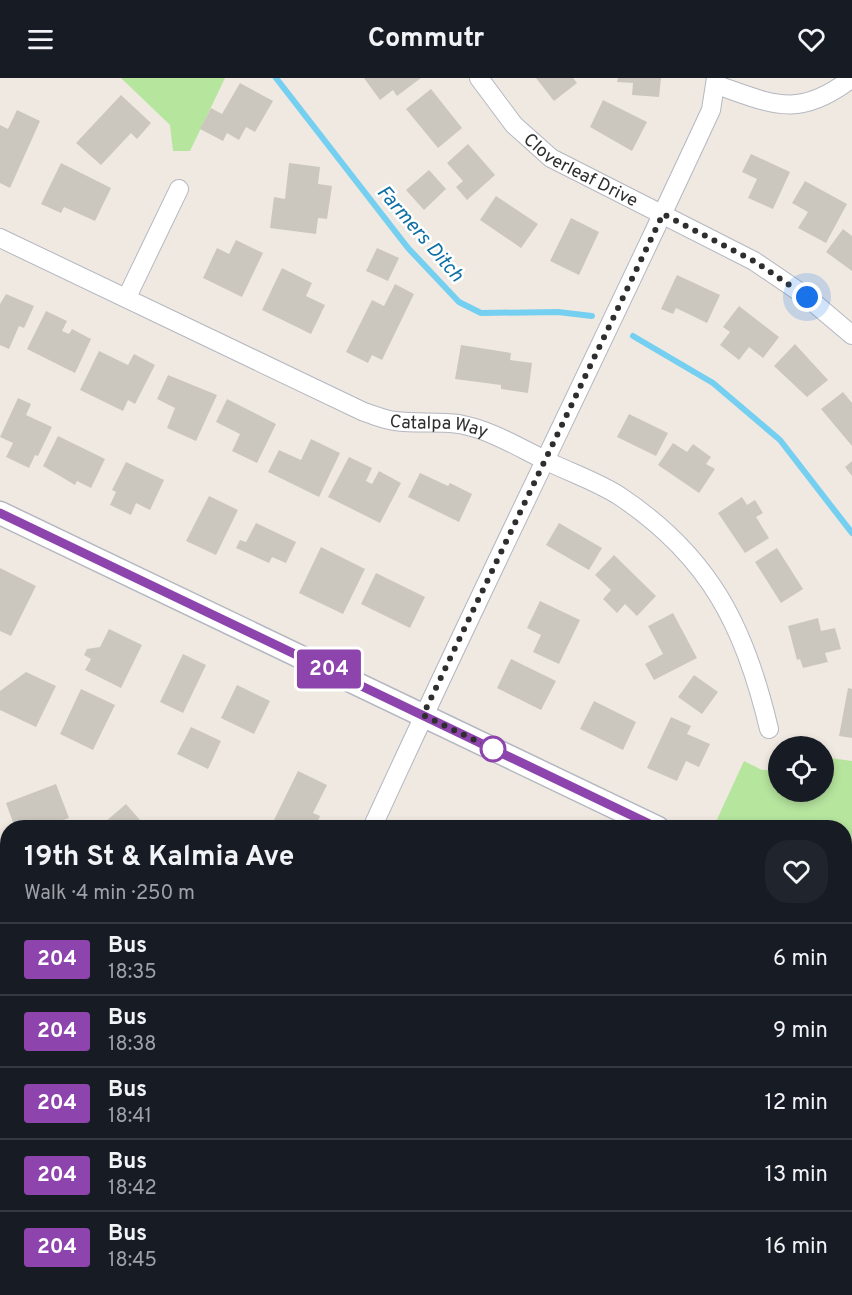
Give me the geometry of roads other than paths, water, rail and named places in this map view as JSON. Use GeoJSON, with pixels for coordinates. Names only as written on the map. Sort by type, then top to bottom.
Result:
{"type":"FeatureCollection","features":[{"type":"Feature","properties":{"kind":"street","name":"Cloverleaf Drive"},"geometry":{"type":"LineString","coordinates":[[479,78],[514,125],[551,158],[754,261],[807,297],[852,335]]}},
{"type":"Feature","properties":{"kind":"street"},"geometry":{"type":"LineString","coordinates":[[376,820],[423,715],[711,110],[716,81],[771,104],[805,104],[829,96],[852,78]]}},
{"type":"Feature","properties":{"kind":"street"},"geometry":{"type":"LineString","coordinates":[[128,297],[179,189]]}},
{"type":"Feature","properties":{"kind":"street","name":"Catalpa Way"},"geometry":{"type":"LineString","coordinates":[[0,238],[128,297],[364,412],[394,421],[459,424],[489,433],[619,496],[657,524],[691,557],[719,595],[742,637],[756,675],[769,729]]}},
{"type":"Feature","properties":{"kind":"street"},"geometry":{"type":"LineString","coordinates":[[0,513],[641,820]]}},
{"type":"Feature","properties":{"kind":"waterway","name":"Farmers Ditch"},"geometry":{"type":"LineString","coordinates":[[276,78],[408,248],[459,302],[481,313],[558,312],[592,316]]}},
{"type":"Feature","properties":{"kind":"waterway","name":"Farmers Ditch"},"geometry":{"type":"LineString","coordinates":[[633,336],[713,383],[780,440],[852,533]]}}]}
